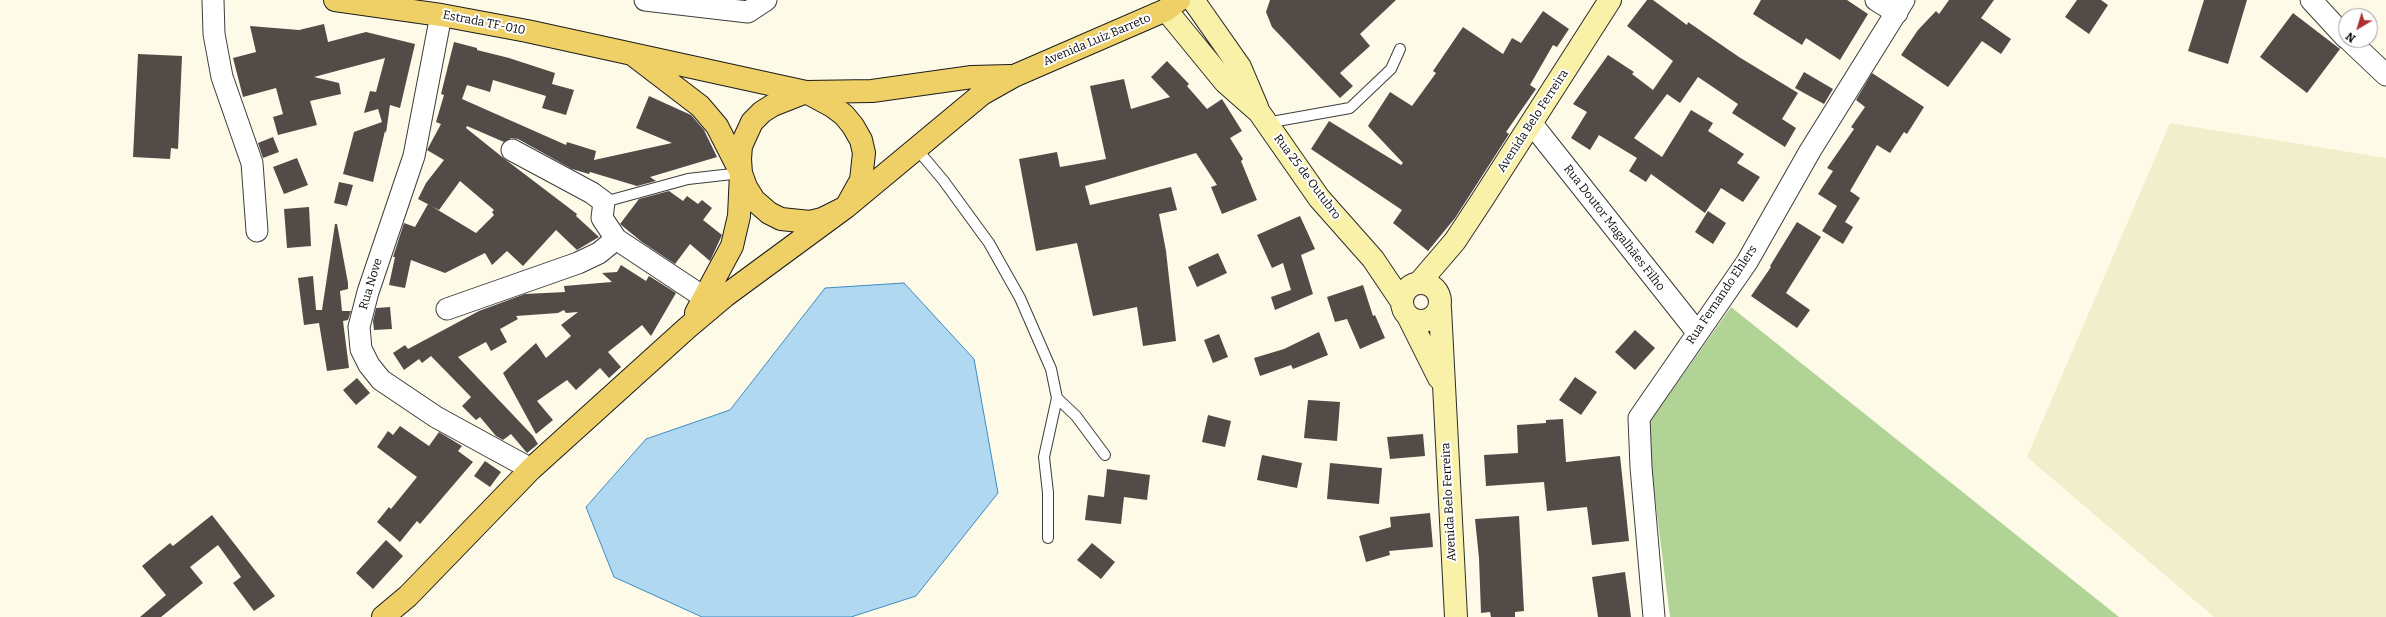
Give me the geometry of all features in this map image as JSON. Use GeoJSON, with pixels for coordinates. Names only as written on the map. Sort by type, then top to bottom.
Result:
{"type":"FeatureCollection","features":[{"type":"Feature","properties":{"kind":"main road","name":"Estrada TF-010"},"geometry":{"type":"LineString","coordinates":[[335,0],[441,15],[632,54],[806,92]]}},
{"type":"Feature","properties":{"kind":"main road"},"geometry":{"type":"LineString","coordinates":[[1193,0],[1240,67],[1262,117]]}},
{"type":"Feature","properties":{"kind":"main road","name":"Avenida Belo Ferreira"},"geometry":{"type":"LineString","coordinates":[[1443,387],[1411,297],[1455,241],[1532,124],[1610,0]]}},
{"type":"Feature","properties":{"kind":"main road"},"geometry":{"type":"LineString","coordinates":[[1167,3],[1225,82],[1262,117]]}},
{"type":"Feature","properties":{"kind":"main road","name":"Avenida Luiz Barreto"},"geometry":{"type":"LineString","coordinates":[[846,207],[982,94],[1014,76],[1167,3]]}},
{"type":"Feature","properties":{"kind":"main road"},"geometry":{"type":"LineString","coordinates":[[632,54],[700,106],[717,126],[741,173],[746,187],[754,200],[769,213],[781,219],[810,222],[822,219],[846,207]]}},
{"type":"Feature","properties":{"kind":"main road"},"geometry":{"type":"LineString","coordinates":[[687,328],[705,298],[732,246],[739,216],[741,146],[752,122],[773,105],[806,92],[872,91],[972,77],[1014,76]]}},
{"type":"Feature","properties":{"kind":"main road"},"geometry":{"type":"LineString","coordinates":[[383,617],[408,596],[531,469],[687,328],[725,296],[846,207],[861,180],[864,160],[860,140],[853,126],[844,115],[832,106],[806,92]]}},
{"type":"Feature","properties":{"kind":"main road","name":"Rua 25 de Outubro"},"geometry":{"type":"LineString","coordinates":[[1262,117],[1319,198],[1373,260],[1411,297],[1432,286],[1440,303]]}},
{"type":"Feature","properties":{"kind":"main road","name":"Avenida Belo Ferreira"},"geometry":{"type":"LineString","coordinates":[[1455,241],[1440,303],[1443,387],[1456,617]]}},
{"type":"Feature","properties":{"kind":"main road"},"geometry":{"type":"LineString","coordinates":[[1411,297],[1418,321],[1427,321],[1435,316],[1440,303]]}},
{"type":"Feature","properties":{"kind":"street"},"geometry":{"type":"LineString","coordinates":[[213,0],[214,34],[222,77],[252,163],[257,231]]}},
{"type":"Feature","properties":{"kind":"street"},"geometry":{"type":"LineString","coordinates":[[645,0],[748,12],[766,0]]}},
{"type":"Feature","properties":{"kind":"street"},"geometry":{"type":"LineString","coordinates":[[1876,0],[1900,7]]}},
{"type":"Feature","properties":{"kind":"street"},"geometry":{"type":"LineString","coordinates":[[2312,0],[2338,29]]}},
{"type":"Feature","properties":{"kind":"street","name":"Rua Fernando Ehlers"},"geometry":{"type":"LineString","coordinates":[[1654,617],[1641,467],[1639,418],[1697,332],[1747,262],[1810,151],[1900,7]]}},
{"type":"Feature","properties":{"kind":"street","name":"Rua Nove"},"geometry":{"type":"LineString","coordinates":[[441,15],[414,156],[368,292],[359,327],[362,349],[368,365],[381,380],[436,417],[531,469]]}},
{"type":"Feature","properties":{"kind":"street"},"geometry":{"type":"LineString","coordinates":[[2357,48],[2386,75]]}},
{"type":"Feature","properties":{"kind":"street","name":"Rua Doutor Magalhães Filho"},"geometry":{"type":"LineString","coordinates":[[1532,124],[1697,332]]}},
{"type":"Feature","properties":{"kind":"street"},"geometry":{"type":"LineString","coordinates":[[512,150],[604,202],[602,218],[616,239],[705,298]]}},
{"type":"Feature","properties":{"kind":"street"},"geometry":{"type":"LineString","coordinates":[[447,309],[578,263],[599,253],[616,239]]}},
{"type":"Feature","properties":{"kind":"lane"},"geometry":{"type":"LineString","coordinates":[[1262,117],[1350,108],[1391,69],[1400,49]]}},
{"type":"Feature","properties":{"kind":"lane"},"geometry":{"type":"LineString","coordinates":[[916,148],[943,180],[989,243],[1020,298],[1051,369],[1057,398],[1044,457],[1048,493],[1048,538]]}},
{"type":"Feature","properties":{"kind":"lane"},"geometry":{"type":"LineString","coordinates":[[604,202],[688,179],[741,173]]}},
{"type":"Feature","properties":{"kind":"lane"},"geometry":{"type":"LineString","coordinates":[[1057,398],[1076,416],[1105,455]]}},
{"type":"Feature","properties":{"kind":"shaded area"},"geometry":{"type":"Polygon","coordinates":[[[2170,123],[2386,158],[2386,617],[2214,617],[2027,457],[2170,123]]]}},
{"type":"Feature","properties":{"kind":"green space"},"geometry":{"type":"Polygon","coordinates":[[[1731,307],[2119,617],[1670,617],[1646,427],[1731,307]]]}},
{"type":"Feature","properties":{"kind":"water"},"geometry":{"type":"Polygon","coordinates":[[[904,283],[974,359],[998,493],[916,596],[851,617],[702,617],[614,577],[586,507],[646,439],[730,410],[825,288],[904,283]]]}},
{"type":"Feature","properties":{"kind":"building"},"geometry":{"type":"Polygon","coordinates":[[[1270,0],[1396,0],[1360,34],[1370,46],[1340,73],[1353,86],[1340,98],[1272,27],[1266,12],[1270,0]]]}},
{"type":"Feature","properties":{"kind":"building"},"geometry":{"type":"Polygon","coordinates":[[[1647,0],[1653,0],[1687,25],[1688,22],[1739,57],[1798,93],[1782,119],[1796,128],[1785,147],[1732,113],[1738,104],[1698,77],[1680,103],[1667,94],[1634,138],[1662,157],[1691,110],[1713,123],[1708,131],[1744,154],[1737,163],[1760,177],[1743,202],[1721,188],[1705,213],[1651,174],[1646,182],[1629,171],[1637,158],[1599,135],[1590,150],[1571,138],[1587,112],[1573,104],[1608,55],[1634,72],[1632,74],[1653,90],[1673,61],[1627,26],[1647,0]]]}},
{"type":"Feature","properties":{"kind":"building"},"geometry":{"type":"Polygon","coordinates":[[[1761,0],[1847,0],[1868,14],[1840,60],[1806,38],[1802,45],[1753,14],[1761,0]]]}},
{"type":"Feature","properties":{"kind":"building"},"geometry":{"type":"Polygon","coordinates":[[[1949,0],[1994,0],[1981,18],[2011,39],[2001,54],[1982,41],[1948,87],[1901,55],[1918,30],[1936,11],[1939,14],[1949,0]]]}},
{"type":"Feature","properties":{"kind":"building"},"geometry":{"type":"Polygon","coordinates":[[[2077,0],[2101,0],[2108,5],[2089,34],[2065,17],[2077,0]]]}},
{"type":"Feature","properties":{"kind":"building"},"geometry":{"type":"Polygon","coordinates":[[[2204,0],[2247,0],[2228,64],[2188,51],[2204,0]]]}},
{"type":"Feature","properties":{"kind":"building"},"geometry":{"type":"Polygon","coordinates":[[[1543,11],[1569,29],[1557,47],[1553,45],[1530,85],[1536,89],[1506,132],[1509,134],[1455,218],[1428,251],[1393,223],[1402,210],[1311,149],[1329,121],[1401,165],[1403,163],[1368,126],[1390,92],[1412,106],[1436,73],[1433,71],[1463,27],[1503,54],[1512,38],[1521,43],[1543,11]]]}},
{"type":"Feature","properties":{"kind":"building"},"geometry":{"type":"Polygon","coordinates":[[[2293,13],[2340,49],[2307,93],[2260,57],[2293,13]]]}},
{"type":"Feature","properties":{"kind":"building"},"geometry":{"type":"Polygon","coordinates":[[[324,24],[328,42],[366,32],[415,44],[400,108],[390,105],[386,133],[385,131],[373,182],[343,174],[354,132],[382,122],[378,109],[364,113],[370,91],[376,92],[385,58],[314,77],[339,83],[341,94],[310,101],[317,125],[278,135],[273,117],[283,114],[276,88],[243,97],[233,58],[256,52],[250,26],[299,30],[324,24]]]}},
{"type":"Feature","properties":{"kind":"building"},"geometry":{"type":"Polygon","coordinates":[[[454,42],[555,73],[552,84],[574,90],[566,115],[542,108],[546,96],[493,80],[490,92],[467,85],[462,99],[566,145],[567,142],[596,151],[594,160],[672,143],[636,128],[649,96],[691,115],[704,130],[717,157],[650,177],[656,181],[637,186],[590,172],[589,174],[572,169],[518,139],[511,138],[504,142],[467,126],[466,128],[506,160],[577,214],[576,216],[599,237],[577,250],[556,230],[523,266],[507,251],[492,265],[485,253],[445,273],[411,260],[405,288],[389,285],[395,257],[393,257],[404,223],[415,227],[428,204],[418,199],[426,183],[444,160],[427,150],[441,124],[436,122],[444,95],[441,94],[454,42]],[[460,181],[439,210],[431,206],[476,233],[494,215],[492,212],[494,210],[460,181]]]}},
{"type":"Feature","properties":{"kind":"building"},"geometry":{"type":"Polygon","coordinates":[[[138,54],[182,56],[178,149],[171,148],[170,159],[133,157],[138,54]]]}},
{"type":"Feature","properties":{"kind":"building"},"geometry":{"type":"Polygon","coordinates":[[[1167,61],[1189,84],[1187,86],[1207,109],[1222,99],[1242,131],[1230,138],[1243,159],[1241,161],[1257,200],[1222,214],[1211,187],[1217,185],[1196,153],[1085,186],[1090,205],[1171,187],[1177,210],[1159,214],[1166,251],[1176,341],[1143,346],[1137,307],[1093,316],[1077,243],[1036,251],[1019,159],[1057,152],[1060,167],[1106,159],[1090,86],[1124,79],[1131,109],[1170,97],[1151,77],[1167,61]]]}},
{"type":"Feature","properties":{"kind":"building"},"geometry":{"type":"Polygon","coordinates":[[[1804,72],[1833,89],[1824,104],[1795,88],[1804,72]]]}},
{"type":"Feature","properties":{"kind":"building"},"geometry":{"type":"Polygon","coordinates":[[[1872,73],[1924,107],[1907,134],[1904,132],[1890,153],[1877,145],[1850,191],[1860,198],[1845,222],[1853,227],[1843,244],[1822,231],[1837,206],[1818,194],[1833,171],[1827,168],[1854,129],[1851,127],[1865,107],[1856,100],[1872,73]]]}},
{"type":"Feature","properties":{"kind":"building"},"geometry":{"type":"Polygon","coordinates":[[[273,137],[279,152],[263,158],[258,143],[273,137]]]}},
{"type":"Feature","properties":{"kind":"building"},"geometry":{"type":"Polygon","coordinates":[[[297,158],[308,185],[284,194],[273,167],[297,158]]]}},
{"type":"Feature","properties":{"kind":"building"},"geometry":{"type":"Polygon","coordinates":[[[339,182],[353,185],[347,206],[334,203],[339,182]]]}},
{"type":"Feature","properties":{"kind":"building"},"geometry":{"type":"Polygon","coordinates":[[[669,191],[683,201],[687,196],[698,204],[702,200],[712,208],[703,220],[722,235],[710,261],[690,244],[675,264],[642,242],[620,224],[639,199],[669,191]]]}},
{"type":"Feature","properties":{"kind":"building"},"geometry":{"type":"Polygon","coordinates":[[[309,207],[311,246],[287,248],[284,209],[309,207]]]}},
{"type":"Feature","properties":{"kind":"building"},"geometry":{"type":"Polygon","coordinates":[[[1708,211],[1726,223],[1713,244],[1695,232],[1708,211]]]}},
{"type":"Feature","properties":{"kind":"building"},"geometry":{"type":"Polygon","coordinates":[[[1300,216],[1315,249],[1301,255],[1313,294],[1275,310],[1271,297],[1291,290],[1283,263],[1272,268],[1257,235],[1300,216]]]}},
{"type":"Feature","properties":{"kind":"building"},"geometry":{"type":"Polygon","coordinates":[[[1797,222],[1821,237],[1786,293],[1810,310],[1797,328],[1751,296],[1771,267],[1770,266],[1797,222]]]}},
{"type":"Feature","properties":{"kind":"building"},"geometry":{"type":"Polygon","coordinates":[[[335,224],[337,224],[348,283],[348,289],[340,291],[342,311],[351,311],[348,320],[343,321],[349,368],[327,371],[319,323],[304,325],[298,278],[313,276],[316,310],[322,310],[335,224]]]}},
{"type":"Feature","properties":{"kind":"building"},"geometry":{"type":"Polygon","coordinates":[[[1218,253],[1227,273],[1197,287],[1188,267],[1218,253]]]}},
{"type":"Feature","properties":{"kind":"building"},"geometry":{"type":"Polygon","coordinates":[[[621,265],[646,281],[649,276],[676,293],[651,336],[642,325],[608,352],[621,367],[609,378],[600,368],[576,390],[567,380],[537,401],[553,420],[536,434],[503,373],[536,343],[546,358],[571,336],[561,325],[578,312],[566,313],[564,310],[558,313],[516,316],[518,319],[500,329],[507,342],[491,351],[486,342],[458,357],[533,436],[538,444],[527,453],[511,434],[503,440],[496,436],[480,417],[476,420],[462,406],[471,397],[431,356],[422,363],[419,359],[404,370],[393,353],[405,345],[408,349],[479,311],[525,294],[565,292],[564,286],[612,282],[602,273],[617,272],[621,265]]]}},
{"type":"Feature","properties":{"kind":"building"},"geometry":{"type":"Polygon","coordinates":[[[1363,285],[1373,316],[1375,315],[1385,338],[1360,349],[1347,319],[1335,322],[1327,297],[1363,285]]]}},
{"type":"Feature","properties":{"kind":"building"},"geometry":{"type":"Polygon","coordinates":[[[390,307],[392,329],[374,330],[373,321],[376,308],[390,307]]]}},
{"type":"Feature","properties":{"kind":"building"},"geometry":{"type":"Polygon","coordinates":[[[1635,330],[1655,348],[1635,370],[1615,352],[1635,330]]]}},
{"type":"Feature","properties":{"kind":"building"},"geometry":{"type":"Polygon","coordinates":[[[1319,332],[1328,355],[1293,369],[1291,365],[1260,376],[1254,358],[1284,349],[1319,332]]]}},
{"type":"Feature","properties":{"kind":"building"},"geometry":{"type":"Polygon","coordinates":[[[1219,334],[1228,357],[1213,363],[1204,340],[1219,334]]]}},
{"type":"Feature","properties":{"kind":"building"},"geometry":{"type":"Polygon","coordinates":[[[1575,377],[1597,392],[1581,415],[1559,400],[1575,377]]]}},
{"type":"Feature","properties":{"kind":"building"},"geometry":{"type":"Polygon","coordinates":[[[357,378],[370,393],[356,405],[343,390],[357,378]]]}},
{"type":"Feature","properties":{"kind":"building"},"geometry":{"type":"Polygon","coordinates":[[[1308,400],[1340,402],[1337,441],[1304,438],[1308,400]]]}},
{"type":"Feature","properties":{"kind":"building"},"geometry":{"type":"Polygon","coordinates":[[[1208,415],[1231,421],[1225,447],[1202,442],[1208,415]]]}},
{"type":"Feature","properties":{"kind":"building"},"geometry":{"type":"Polygon","coordinates":[[[1563,419],[1566,462],[1620,456],[1629,541],[1592,545],[1587,507],[1547,511],[1544,482],[1486,486],[1484,455],[1518,453],[1517,425],[1546,423],[1546,420],[1563,419]]]}},
{"type":"Feature","properties":{"kind":"building"},"geometry":{"type":"Polygon","coordinates":[[[400,426],[429,446],[439,432],[462,446],[458,451],[473,462],[420,524],[417,521],[400,542],[377,522],[389,507],[391,509],[417,477],[377,447],[388,431],[393,435],[400,426]]]}},
{"type":"Feature","properties":{"kind":"building"},"geometry":{"type":"Polygon","coordinates":[[[1423,434],[1425,456],[1390,459],[1387,437],[1423,434]]]}},
{"type":"Feature","properties":{"kind":"building"},"geometry":{"type":"Polygon","coordinates":[[[1262,455],[1302,463],[1297,488],[1257,480],[1262,455]]]}},
{"type":"Feature","properties":{"kind":"building"},"geometry":{"type":"Polygon","coordinates":[[[485,461],[501,472],[490,487],[474,476],[485,461]]]}},
{"type":"Feature","properties":{"kind":"building"},"geometry":{"type":"Polygon","coordinates":[[[1330,463],[1382,468],[1379,504],[1327,499],[1330,463]]]}},
{"type":"Feature","properties":{"kind":"building"},"geometry":{"type":"Polygon","coordinates":[[[1107,469],[1150,475],[1147,500],[1124,497],[1121,524],[1085,520],[1088,495],[1104,497],[1107,469]]]}},
{"type":"Feature","properties":{"kind":"building"},"geometry":{"type":"Polygon","coordinates":[[[1430,513],[1433,547],[1389,551],[1390,555],[1366,562],[1359,536],[1391,527],[1390,517],[1430,513]]]}},
{"type":"Feature","properties":{"kind":"building"},"geometry":{"type":"Polygon","coordinates":[[[212,515],[275,596],[254,611],[233,583],[241,577],[218,545],[190,567],[203,583],[161,617],[140,617],[166,595],[142,566],[170,543],[173,546],[212,515]]]}},
{"type":"Feature","properties":{"kind":"building"},"geometry":{"type":"Polygon","coordinates":[[[1519,516],[1524,611],[1515,612],[1515,617],[1491,617],[1490,612],[1481,613],[1479,558],[1475,519],[1519,516]]]}},
{"type":"Feature","properties":{"kind":"building"},"geometry":{"type":"Polygon","coordinates":[[[386,540],[403,556],[373,589],[356,573],[386,540]]]}},
{"type":"Feature","properties":{"kind":"building"},"geometry":{"type":"Polygon","coordinates":[[[1092,543],[1115,562],[1101,579],[1077,560],[1092,543]]]}},
{"type":"Feature","properties":{"kind":"building"},"geometry":{"type":"Polygon","coordinates":[[[1625,572],[1631,617],[1598,617],[1592,577],[1625,572]]]}}]}
